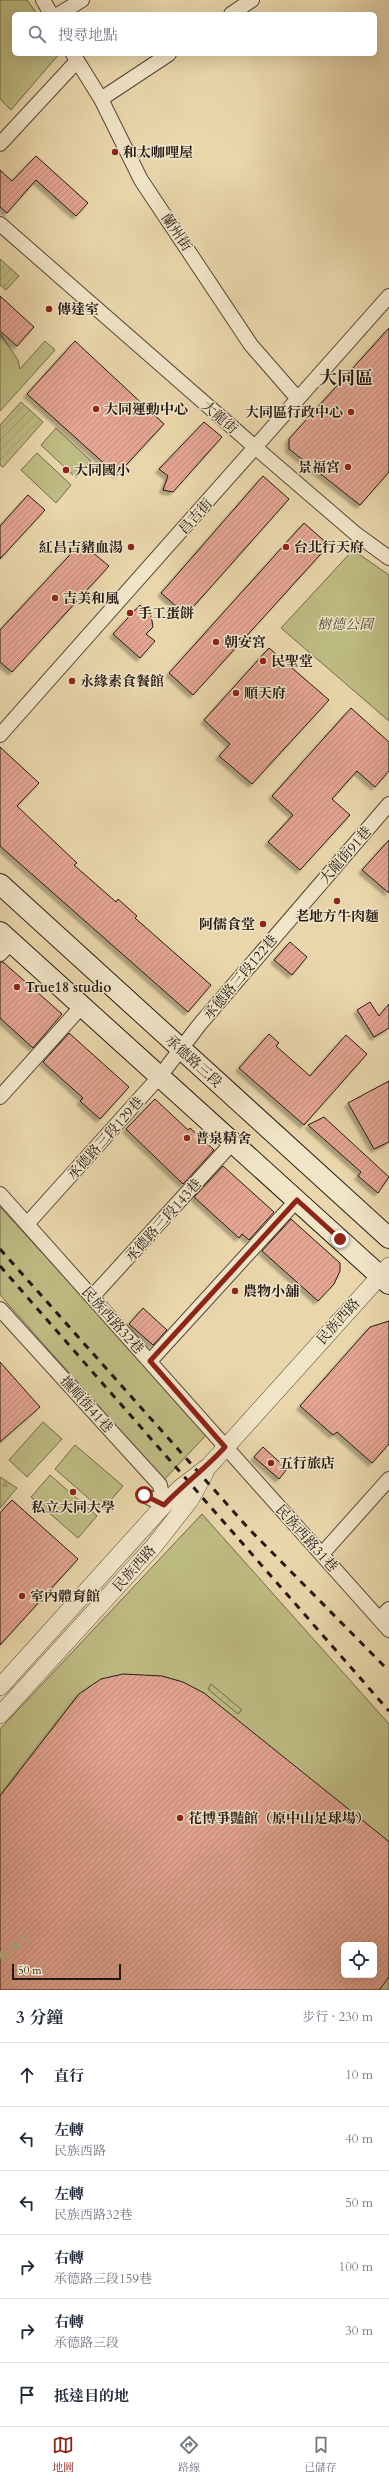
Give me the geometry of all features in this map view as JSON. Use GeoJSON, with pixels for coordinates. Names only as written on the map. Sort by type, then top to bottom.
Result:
{"type":"FeatureCollection","features":[{"type":"Feature","properties":{"kind":"main road","name":"承德路三段"},"geometry":{"type":"LineString","coordinates":[[0,884],[389,1238]]}},
{"type":"Feature","properties":{"kind":"main road"},"geometry":{"type":"LineString","coordinates":[[4,943],[82,1006],[297,1200],[386,1275]]}},
{"type":"Feature","properties":{"kind":"street"},"geometry":{"type":"LineString","coordinates":[[43,0],[50,12]]}},
{"type":"Feature","properties":{"kind":"street"},"geometry":{"type":"LineString","coordinates":[[62,12],[82,0]]}},
{"type":"Feature","properties":{"kind":"street"},"geometry":{"type":"LineString","coordinates":[[234,12],[252,0]]}},
{"type":"Feature","properties":{"kind":"street"},"geometry":{"type":"LineString","coordinates":[[101,99],[166,56]]}},
{"type":"Feature","properties":{"kind":"street"},"geometry":{"type":"LineString","coordinates":[[0,144],[75,57]]}},
{"type":"Feature","properties":{"kind":"street","name":"蘭州街"},"geometry":{"type":"LineString","coordinates":[[75,57],[101,99],[141,180],[251,345],[298,399]]}},
{"type":"Feature","properties":{"kind":"street","name":"大龍街"},"geometry":{"type":"LineString","coordinates":[[0,224],[356,534],[389,558]]}},
{"type":"Feature","properties":{"kind":"street","name":"昌吉街"},"geometry":{"type":"LineString","coordinates":[[0,735],[256,448],[389,296]]}},
{"type":"Feature","properties":{"kind":"street","name":"大龍街91巷"},"geometry":{"type":"LineString","coordinates":[[300,906],[389,804]]}},
{"type":"Feature","properties":{"kind":"street","name":"承德路三段122巷"},"geometry":{"type":"LineString","coordinates":[[180,1048],[300,906]]}},
{"type":"Feature","properties":{"kind":"street"},"geometry":{"type":"LineString","coordinates":[[0,1097],[82,1006]]}},
{"type":"Feature","properties":{"kind":"street","name":"承德路三段129巷"},"geometry":{"type":"LineString","coordinates":[[27,1224],[160,1076],[180,1048]]}},
{"type":"Feature","properties":{"kind":"street","name":"承德路三段143巷"},"geometry":{"type":"LineString","coordinates":[[92,1297],[234,1142]]}},
{"type":"Feature","properties":{"kind":"street","name":"民族西路32巷"},"geometry":{"type":"LineString","coordinates":[[0,1194],[225,1447]]}},
{"type":"Feature","properties":{"kind":"street"},"geometry":{"type":"LineString","coordinates":[[150,1361],[297,1200]]}},
{"type":"Feature","properties":{"kind":"street","name":"民族西路"},"geometry":{"type":"LineString","coordinates":[[0,1715],[154,1546],[190,1500],[209,1466],[225,1447],[386,1275]]}},
{"type":"Feature","properties":{"kind":"street","name":"撫順街41巷"},"geometry":{"type":"LineString","coordinates":[[0,1309],[160,1485],[164,1505]]}},
{"type":"Feature","properties":{"kind":"street","name":"民族西路31巷"},"geometry":{"type":"LineString","coordinates":[[225,1447],[389,1630]]}},
{"type":"Feature","properties":{"kind":"street","name":"民族西路"},"geometry":{"type":"LineString","coordinates":[[0,1687],[179,1489],[209,1466]]}},
{"type":"Feature","properties":{"kind":"street"},"geometry":{"type":"LineString","coordinates":[[322,1554],[389,1479]]}},
{"type":"Feature","properties":{"kind":"street"},"geometry":{"type":"LineString","coordinates":[[144,1495],[164,1505]]}},
{"type":"Feature","properties":{"kind":"street"},"geometry":{"type":"LineString","coordinates":[[379,1620],[389,1609]]}},
{"type":"Feature","properties":{"kind":"green space"},"geometry":{"type":"Polygon","coordinates":[[[0,0],[27,0],[36,12],[12,12],[12,56],[57,56],[11,110],[0,99],[0,0]]]}},
{"type":"Feature","properties":{"kind":"green space"},"geometry":{"type":"Polygon","coordinates":[[[0,259],[19,276],[6,290],[0,285],[0,259]]]}},
{"type":"Feature","properties":{"kind":"green space"},"geometry":{"type":"Polygon","coordinates":[[[0,333],[18,360],[20,369],[45,341],[55,350],[0,411],[0,333]]]}},
{"type":"Feature","properties":{"kind":"green space"},"geometry":{"type":"Polygon","coordinates":[[[21,402],[43,422],[3,467],[0,465],[0,425],[21,402]]]}},
{"type":"Feature","properties":{"kind":"green space"},"geometry":{"type":"Polygon","coordinates":[[[56,428],[91,461],[76,478],[41,445],[56,428]]]}},
{"type":"Feature","properties":{"kind":"green space"},"geometry":{"type":"Polygon","coordinates":[[[37,453],[71,485],[56,503],[21,470],[37,453]]]}},
{"type":"Feature","properties":{"kind":"green space","name":"樹德公園"},"geometry":{"type":"Polygon","coordinates":[[[353,550],[389,575],[389,721],[281,628],[353,550]]]}},
{"type":"Feature","properties":{"kind":"green space"},"geometry":{"type":"Polygon","coordinates":[[[0,1207],[208,1433],[164,1480],[0,1295],[0,1207]]]}},
{"type":"Feature","properties":{"kind":"green space"},"geometry":{"type":"Polygon","coordinates":[[[43,1422],[62,1439],[27,1477],[9,1460],[43,1422]]]}},
{"type":"Feature","properties":{"kind":"green space"},"geometry":{"type":"Polygon","coordinates":[[[75,1445],[123,1486],[102,1510],[55,1469],[75,1445]]]}},
{"type":"Feature","properties":{"kind":"green space"},"geometry":{"type":"Polygon","coordinates":[[[50,1475],[97,1516],[78,1538],[31,1497],[50,1475]]]}},
{"type":"Feature","properties":{"kind":"green space"},"geometry":{"type":"Polygon","coordinates":[[[0,1477],[17,1488],[0,1508],[0,1477]]]}},
{"type":"Feature","properties":{"kind":"green space","name":"花博爭豔館（原中山足球場）"},"geometry":{"type":"Polygon","coordinates":[[[202,1514],[389,1724],[389,1990],[0,1990],[0,1729],[202,1514]]]}},
{"type":"Feature","properties":{"kind":"green space"},"geometry":{"type":"Polygon","coordinates":[[[211,1684],[242,1710],[238,1714],[208,1689],[211,1684]]]}},
{"type":"Feature","properties":{"kind":"building"},"geometry":{"type":"Polygon","coordinates":[[[36,156],[88,203],[76,216],[36,180],[7,213],[0,207],[0,170],[12,181],[36,156]]]}},
{"type":"Feature","properties":{"kind":"building"},"geometry":{"type":"Polygon","coordinates":[[[0,296],[34,327],[17,346],[0,331],[0,296]]]}},
{"type":"Feature","properties":{"kind":"building","name":"大同區行政中心"},"geometry":{"type":"Polygon","coordinates":[[[389,328],[389,472],[360,505],[289,449],[289,439],[389,328]]]}},
{"type":"Feature","properties":{"kind":"building","name":"大同運動中心"},"geometry":{"type":"Polygon","coordinates":[[[75,341],[164,424],[117,475],[27,394],[75,341]]]}},
{"type":"Feature","properties":{"kind":"building"},"geometry":{"type":"Polygon","coordinates":[[[204,422],[222,437],[173,492],[163,490],[168,476],[159,469],[204,422]]]}},
{"type":"Feature","properties":{"kind":"building"},"geometry":{"type":"Polygon","coordinates":[[[263,476],[289,499],[186,615],[161,593],[263,476]]]}},
{"type":"Feature","properties":{"kind":"building"},"geometry":{"type":"Polygon","coordinates":[[[28,495],[45,510],[0,559],[0,526],[28,495]]]}},
{"type":"Feature","properties":{"kind":"building"},"geometry":{"type":"Polygon","coordinates":[[[304,523],[329,545],[193,695],[169,673],[304,523]]]}},
{"type":"Feature","properties":{"kind":"building","name":"吉美和風"},"geometry":{"type":"Polygon","coordinates":[[[81,543],[109,566],[12,672],[0,662],[0,630],[81,543]]]}},
{"type":"Feature","properties":{"kind":"building"},"geometry":{"type":"Polygon","coordinates":[[[140,605],[151,615],[153,627],[146,634],[155,641],[140,658],[113,634],[140,605]]]}},
{"type":"Feature","properties":{"kind":"building"},"geometry":{"type":"Polygon","coordinates":[[[269,648],[329,700],[252,784],[219,756],[230,744],[204,720],[269,648]]]}},
{"type":"Feature","properties":{"kind":"building"},"geometry":{"type":"Polygon","coordinates":[[[351,708],[389,742],[389,771],[375,787],[357,771],[332,799],[350,815],[300,870],[268,842],[293,815],[272,796],[351,708]]]}},
{"type":"Feature","properties":{"kind":"building"},"geometry":{"type":"Polygon","coordinates":[[[0,747],[39,783],[17,806],[77,863],[74,865],[116,902],[118,899],[137,916],[135,918],[211,985],[188,1012],[0,846],[0,747]]]}},
{"type":"Feature","properties":{"kind":"building"},"geometry":{"type":"Polygon","coordinates":[[[389,840],[389,893],[362,870],[389,840]]]}},
{"type":"Feature","properties":{"kind":"building"},"geometry":{"type":"Polygon","coordinates":[[[290,942],[307,957],[292,975],[274,960],[290,942]]]}},
{"type":"Feature","properties":{"kind":"building"},"geometry":{"type":"Polygon","coordinates":[[[0,962],[3,962],[62,1014],[33,1048],[0,1018],[0,962]]]}},
{"type":"Feature","properties":{"kind":"building"},"geometry":{"type":"Polygon","coordinates":[[[370,1002],[379,1016],[389,1004],[389,1028],[374,1037],[357,1010],[370,1002]]]}},
{"type":"Feature","properties":{"kind":"building"},"geometry":{"type":"Polygon","coordinates":[[[69,1033],[129,1087],[100,1119],[80,1101],[83,1098],[43,1062],[69,1033]]]}},
{"type":"Feature","properties":{"kind":"building"},"geometry":{"type":"Polygon","coordinates":[[[269,1034],[279,1043],[276,1046],[310,1076],[346,1035],[367,1054],[304,1125],[239,1068],[269,1034]]]}},
{"type":"Feature","properties":{"kind":"building"},"geometry":{"type":"Polygon","coordinates":[[[389,1081],[389,1142],[374,1149],[348,1103],[389,1081]]]}},
{"type":"Feature","properties":{"kind":"building"},"geometry":{"type":"Polygon","coordinates":[[[155,1099],[188,1130],[190,1128],[214,1150],[183,1184],[126,1129],[155,1099]]]}},
{"type":"Feature","properties":{"kind":"building"},"geometry":{"type":"Polygon","coordinates":[[[324,1117],[389,1177],[378,1193],[358,1176],[361,1172],[308,1125],[324,1117]]]}},
{"type":"Feature","properties":{"kind":"building"},"geometry":{"type":"Polygon","coordinates":[[[223,1166],[274,1212],[249,1240],[242,1234],[239,1238],[194,1197],[223,1166]]]}},
{"type":"Feature","properties":{"kind":"building"},"geometry":{"type":"Polygon","coordinates":[[[291,1219],[340,1263],[340,1271],[334,1284],[318,1301],[262,1251],[291,1219]]]}},
{"type":"Feature","properties":{"kind":"building"},"geometry":{"type":"Polygon","coordinates":[[[143,1308],[167,1330],[153,1345],[129,1324],[143,1308]]]}},
{"type":"Feature","properties":{"kind":"building"},"geometry":{"type":"Polygon","coordinates":[[[389,1321],[389,1444],[372,1463],[337,1432],[333,1435],[300,1406],[370,1327],[389,1321]]]}},
{"type":"Feature","properties":{"kind":"building"},"geometry":{"type":"Polygon","coordinates":[[[0,1362],[40,1407],[0,1442],[0,1362]]]}},
{"type":"Feature","properties":{"kind":"building","name":"五行旅店"},"geometry":{"type":"Polygon","coordinates":[[[263,1447],[287,1469],[279,1479],[254,1457],[263,1447]]]}},
{"type":"Feature","properties":{"kind":"building","name":"室內體育館"},"geometry":{"type":"Polygon","coordinates":[[[12,1500],[78,1559],[0,1645],[0,1513],[12,1500]]]}},
{"type":"Feature","properties":{"kind":"building","name":"花博爭豔館（原中山足球場）"},"geometry":{"type":"Polygon","coordinates":[[[123,1674],[162,1676],[183,1682],[204,1693],[387,1840],[389,1842],[389,1977],[379,1990],[0,1990],[0,1796],[79,1694],[101,1679],[123,1674]]]}},
{"type":"Feature","properties":{"kind":"tunnel"},"geometry":{"type":"LineString","coordinates":[[0,1958],[26,1938]]}},
{"type":"Feature","properties":{"kind":"railway"},"geometry":{"type":"LineString","coordinates":[[0,1249],[249,1529],[389,1671]]}},
{"type":"Feature","properties":{"kind":"railway"},"geometry":{"type":"LineString","coordinates":[[0,1266],[389,1711]]}},
{"type":"Feature","properties":{"kind":"place","name":"和太咖哩屋"},"geometry":{"type":"Point","coordinates":[115,152]}},
{"type":"Feature","properties":{"kind":"place","name":"傳達室"},"geometry":{"type":"Point","coordinates":[49,309]}},
{"type":"Feature","properties":{"kind":"place","name":"大同運動中心"},"geometry":{"type":"Point","coordinates":[96,409]}},
{"type":"Feature","properties":{"kind":"place","name":"大同區行政中心"},"geometry":{"type":"Point","coordinates":[351,412]}},
{"type":"Feature","properties":{"kind":"place","name":"景福宮"},"geometry":{"type":"Point","coordinates":[348,467]}},
{"type":"Feature","properties":{"kind":"place","name":"大同國小"},"geometry":{"type":"Point","coordinates":[66,470]}},
{"type":"Feature","properties":{"kind":"place","name":"紅昌吉豬血湯"},"geometry":{"type":"Point","coordinates":[131,547]}},
{"type":"Feature","properties":{"kind":"place","name":"台北行天府"},"geometry":{"type":"Point","coordinates":[286,547]}},
{"type":"Feature","properties":{"kind":"place","name":"吉美和風"},"geometry":{"type":"Point","coordinates":[55,598]}},
{"type":"Feature","properties":{"kind":"place","name":"手工蛋餅"},"geometry":{"type":"Point","coordinates":[130,613]}},
{"type":"Feature","properties":{"kind":"place","name":"朝安宮"},"geometry":{"type":"Point","coordinates":[216,642]}},
{"type":"Feature","properties":{"kind":"place","name":"民聖堂"},"geometry":{"type":"Point","coordinates":[263,661]}},
{"type":"Feature","properties":{"kind":"place","name":"永緣素食餐館"},"geometry":{"type":"Point","coordinates":[72,681]}},
{"type":"Feature","properties":{"kind":"place","name":"順天府"},"geometry":{"type":"Point","coordinates":[236,693]}},
{"type":"Feature","properties":{"kind":"place","name":"老地方牛肉麵"},"geometry":{"type":"Point","coordinates":[337,901]}},
{"type":"Feature","properties":{"kind":"place","name":"阿儒食堂"},"geometry":{"type":"Point","coordinates":[263,924]}},
{"type":"Feature","properties":{"kind":"place","name":"True18 studio"},"geometry":{"type":"Point","coordinates":[17,987]}},
{"type":"Feature","properties":{"kind":"place","name":"普泉精舍"},"geometry":{"type":"Point","coordinates":[187,1138]}},
{"type":"Feature","properties":{"kind":"place","name":"農物小舖"},"geometry":{"type":"Point","coordinates":[235,1291]}},
{"type":"Feature","properties":{"kind":"place","name":"五行旅店"},"geometry":{"type":"Point","coordinates":[271,1463]}},
{"type":"Feature","properties":{"kind":"place","name":"私立大同大學"},"geometry":{"type":"Point","coordinates":[73,1492]}},
{"type":"Feature","properties":{"kind":"place","name":"室內體育館"},"geometry":{"type":"Point","coordinates":[22,1596]}},
{"type":"Feature","properties":{"kind":"place","name":"花博爭豔館（原中山足球場）"},"geometry":{"type":"Point","coordinates":[180,1818]}},
{"type":"Feature","properties":{"kind":"district","name":"大同區"},"geometry":{"type":"Point","coordinates":[346,378]}},
{"type":"Feature","properties":{"kind":"route"},"geometry":{"type":"LineString","coordinates":[[144,1495],[164,1505],[179,1489],[209,1466],[225,1447],[150,1361],[297,1200],[340,1239]]}}]}
